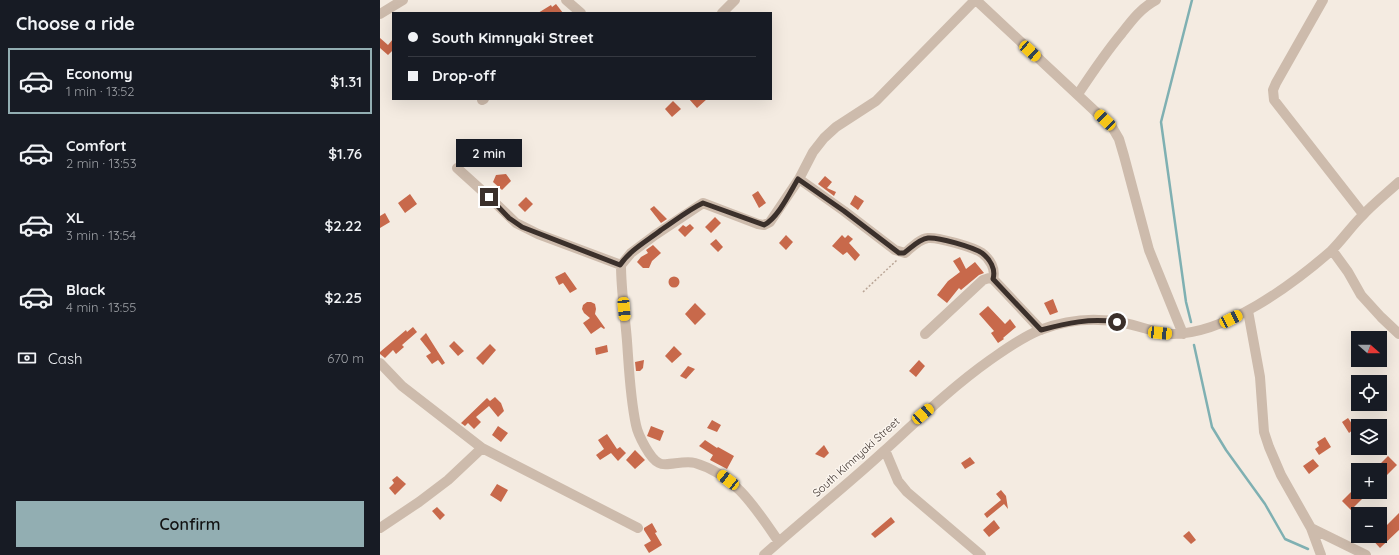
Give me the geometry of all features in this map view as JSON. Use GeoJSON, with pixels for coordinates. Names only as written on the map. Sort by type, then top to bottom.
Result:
{"type":"FeatureCollection","features":[{"type":"Feature","properties":{"kind":"street"},"geometry":{"type":"LineString","coordinates":[[380,14],[403,0]]}},
{"type":"Feature","properties":{"kind":"street"},"geometry":{"type":"LineString","coordinates":[[566,0],[580,12]]}},
{"type":"Feature","properties":{"kind":"street"},"geometry":{"type":"LineString","coordinates":[[723,12],[735,0]]}},
{"type":"Feature","properties":{"kind":"street"},"geometry":{"type":"LineString","coordinates":[[779,542],[754,507],[737,487],[720,473],[690,462],[679,462],[665,465],[659,464],[644,444],[636,426],[620,265],[624,259],[643,244],[678,218],[703,203],[764,225],[770,222],[775,217],[813,152],[824,138],[836,127],[876,101],[975,0],[1112,127],[1119,139],[1149,250],[1183,334]]}},
{"type":"Feature","properties":{"kind":"street"},"geometry":{"type":"LineString","coordinates":[[1078,94],[1107,52],[1137,15],[1143,8],[1156,0]]}},
{"type":"Feature","properties":{"kind":"street"},"geometry":{"type":"LineString","coordinates":[[1323,0],[1276,83],[1273,90],[1274,100],[1363,214]]}},
{"type":"Feature","properties":{"kind":"street"},"geometry":{"type":"LineString","coordinates":[[456,168],[516,223],[544,236],[620,265]]}},
{"type":"Feature","properties":{"kind":"street"},"geometry":{"type":"LineString","coordinates":[[798,179],[844,211],[895,250],[904,253],[927,238],[953,243],[975,250],[986,256],[995,271],[993,279]]}},
{"type":"Feature","properties":{"kind":"street","name":"South Kimnyaki Street"},"geometry":{"type":"LineString","coordinates":[[764,555],[965,378],[1012,344],[1041,330],[1072,322],[1093,320],[1125,323],[1160,333],[1183,334],[1231,319],[1248,311],[1283,288],[1332,250],[1363,214],[1399,182]]}},
{"type":"Feature","properties":{"kind":"street"},"geometry":{"type":"LineString","coordinates":[[1332,250],[1348,272],[1360,295],[1399,334]]}},
{"type":"Feature","properties":{"kind":"street"},"geometry":{"type":"LineString","coordinates":[[925,334],[983,280],[989,278],[993,279],[1041,330]]}},
{"type":"Feature","properties":{"kind":"street"},"geometry":{"type":"LineString","coordinates":[[1248,311],[1260,377],[1264,432],[1266,440],[1274,462],[1311,528],[1321,555]]}},
{"type":"Feature","properties":{"kind":"street"},"geometry":{"type":"LineString","coordinates":[[380,364],[402,386],[482,448],[638,528]]}},
{"type":"Feature","properties":{"kind":"street"},"geometry":{"type":"LineString","coordinates":[[380,528],[420,502],[448,480],[482,448]]}},
{"type":"Feature","properties":{"kind":"street"},"geometry":{"type":"LineString","coordinates":[[885,450],[898,481],[907,492],[981,555]]}},
{"type":"Feature","properties":{"kind":"street"},"geometry":{"type":"LineString","coordinates":[[1311,528],[1366,555]]}},
{"type":"Feature","properties":{"kind":"path"},"geometry":{"type":"LineString","coordinates":[[863,292],[904,253]]}},
{"type":"Feature","properties":{"kind":"building"},"geometry":{"type":"Polygon","coordinates":[[[556,4],[562,12],[540,12],[551,5],[552,7],[556,4]]]}},
{"type":"Feature","properties":{"kind":"building"},"geometry":{"type":"Polygon","coordinates":[[[380,38],[388,45],[392,40],[392,51],[388,55],[380,48],[380,38]]]}},
{"type":"Feature","properties":{"kind":"building"},"geometry":{"type":"Polygon","coordinates":[[[690,100],[706,100],[697,108],[690,100]]]}},
{"type":"Feature","properties":{"kind":"building"},"geometry":{"type":"Polygon","coordinates":[[[673,101],[681,109],[672,117],[665,109],[673,101]]]}},
{"type":"Feature","properties":{"kind":"building"},"geometry":{"type":"Polygon","coordinates":[[[506,174],[511,181],[502,190],[493,182],[496,175],[506,174]]]}},
{"type":"Feature","properties":{"kind":"building"},"geometry":{"type":"Polygon","coordinates":[[[825,176],[832,182],[827,188],[836,192],[834,196],[818,184],[825,176]]]}},
{"type":"Feature","properties":{"kind":"building"},"geometry":{"type":"Polygon","coordinates":[[[758,191],[766,203],[759,208],[752,195],[758,191]]]}},
{"type":"Feature","properties":{"kind":"building"},"geometry":{"type":"Polygon","coordinates":[[[410,194],[417,204],[405,213],[398,203],[410,194]]]}},
{"type":"Feature","properties":{"kind":"building"},"geometry":{"type":"Polygon","coordinates":[[[855,195],[864,201],[858,210],[850,204],[855,195]]]}},
{"type":"Feature","properties":{"kind":"building"},"geometry":{"type":"Polygon","coordinates":[[[526,197],[533,204],[525,212],[518,205],[526,197]]]}},
{"type":"Feature","properties":{"kind":"building"},"geometry":{"type":"Polygon","coordinates":[[[654,206],[667,219],[661,223],[650,209],[654,206]]]}},
{"type":"Feature","properties":{"kind":"building"},"geometry":{"type":"Polygon","coordinates":[[[385,213],[390,222],[380,228],[380,216],[385,213]]]}},
{"type":"Feature","properties":{"kind":"building"},"geometry":{"type":"Polygon","coordinates":[[[715,217],[721,223],[711,233],[705,227],[715,217]]]}},
{"type":"Feature","properties":{"kind":"building"},"geometry":{"type":"Polygon","coordinates":[[[690,224],[694,228],[685,237],[678,230],[683,225],[686,227],[690,224]]]}},
{"type":"Feature","properties":{"kind":"building"},"geometry":{"type":"Polygon","coordinates":[[[786,235],[793,242],[786,250],[779,243],[786,235]]]}},
{"type":"Feature","properties":{"kind":"building"},"geometry":{"type":"Polygon","coordinates":[[[842,235],[845,238],[848,235],[853,239],[849,243],[860,255],[855,261],[847,252],[843,255],[832,246],[842,235]]]}},
{"type":"Feature","properties":{"kind":"building"},"geometry":{"type":"Polygon","coordinates":[[[716,239],[723,247],[718,252],[710,244],[716,239]]]}},
{"type":"Feature","properties":{"kind":"building"},"geometry":{"type":"Polygon","coordinates":[[[653,245],[661,253],[652,261],[649,268],[643,268],[637,262],[641,257],[648,253],[646,250],[653,245]]]}},
{"type":"Feature","properties":{"kind":"building"},"geometry":{"type":"Polygon","coordinates":[[[960,257],[966,269],[975,262],[984,273],[979,275],[961,290],[959,288],[947,303],[937,295],[948,281],[960,272],[953,261],[960,257]]]}},
{"type":"Feature","properties":{"kind":"building"},"geometry":{"type":"Polygon","coordinates":[[[565,272],[577,289],[570,293],[563,283],[559,285],[555,277],[565,272]]]}},
{"type":"Feature","properties":{"kind":"building"},"geometry":{"type":"Polygon","coordinates":[[[672,277],[676,277],[678,278],[678,286],[672,287],[669,284],[669,280],[672,277]]]}},
{"type":"Feature","properties":{"kind":"building"},"geometry":{"type":"Polygon","coordinates":[[[1053,299],[1058,312],[1050,315],[1044,303],[1053,299]]]}},
{"type":"Feature","properties":{"kind":"building"},"geometry":{"type":"Polygon","coordinates":[[[587,302],[595,304],[595,314],[605,328],[604,329],[601,327],[591,334],[583,323],[590,318],[582,309],[583,305],[587,302]]]}},
{"type":"Feature","properties":{"kind":"building"},"geometry":{"type":"Polygon","coordinates":[[[695,303],[706,314],[695,325],[685,314],[695,303]]]}},
{"type":"Feature","properties":{"kind":"building"},"geometry":{"type":"Polygon","coordinates":[[[988,306],[1005,324],[1010,319],[1016,327],[998,343],[991,333],[994,331],[979,314],[988,306]]]}},
{"type":"Feature","properties":{"kind":"building"},"geometry":{"type":"Polygon","coordinates":[[[413,327],[417,332],[402,345],[404,347],[396,354],[393,350],[385,358],[380,354],[380,352],[406,330],[407,332],[413,327]]]}},
{"type":"Feature","properties":{"kind":"building"},"geometry":{"type":"Polygon","coordinates":[[[426,333],[445,363],[442,365],[438,360],[432,364],[426,356],[431,353],[420,339],[426,333]]]}},
{"type":"Feature","properties":{"kind":"building"},"geometry":{"type":"Polygon","coordinates":[[[454,341],[464,351],[458,356],[449,346],[454,341]]]}},
{"type":"Feature","properties":{"kind":"building"},"geometry":{"type":"Polygon","coordinates":[[[490,344],[496,350],[483,365],[476,358],[490,344]]]}},
{"type":"Feature","properties":{"kind":"building"},"geometry":{"type":"Polygon","coordinates":[[[607,345],[608,352],[596,355],[595,348],[607,345]]]}},
{"type":"Feature","properties":{"kind":"building"},"geometry":{"type":"Polygon","coordinates":[[[674,346],[682,354],[672,363],[665,356],[674,346]]]}},
{"type":"Feature","properties":{"kind":"building"},"geometry":{"type":"Polygon","coordinates":[[[644,360],[643,368],[640,371],[636,371],[635,362],[644,360]]]}},
{"type":"Feature","properties":{"kind":"building"},"geometry":{"type":"Polygon","coordinates":[[[919,360],[925,366],[916,377],[909,371],[919,360]]]}},
{"type":"Feature","properties":{"kind":"building"},"geometry":{"type":"Polygon","coordinates":[[[688,366],[695,369],[686,379],[680,376],[688,366]]]}},
{"type":"Feature","properties":{"kind":"building"},"geometry":{"type":"Polygon","coordinates":[[[495,397],[501,403],[504,411],[498,417],[489,406],[476,417],[481,422],[474,429],[468,423],[465,426],[461,423],[487,398],[490,401],[495,397]]]}},
{"type":"Feature","properties":{"kind":"building"},"geometry":{"type":"Polygon","coordinates":[[[1348,418],[1351,422],[1351,431],[1349,433],[1342,422],[1348,418]]]}},
{"type":"Feature","properties":{"kind":"building"},"geometry":{"type":"Polygon","coordinates":[[[712,420],[721,425],[717,432],[707,428],[712,420]]]}},
{"type":"Feature","properties":{"kind":"building"},"geometry":{"type":"Polygon","coordinates":[[[498,426],[508,433],[501,442],[492,435],[498,426]]]}},
{"type":"Feature","properties":{"kind":"building"},"geometry":{"type":"Polygon","coordinates":[[[651,426],[664,431],[660,441],[647,436],[651,426]]]}},
{"type":"Feature","properties":{"kind":"building"},"geometry":{"type":"Polygon","coordinates":[[[607,434],[617,449],[620,447],[626,453],[618,461],[611,453],[600,460],[596,455],[604,449],[598,440],[607,434]]]}},
{"type":"Feature","properties":{"kind":"building"},"geometry":{"type":"Polygon","coordinates":[[[1325,437],[1331,447],[1319,455],[1315,449],[1319,446],[1317,442],[1325,437]]]}},
{"type":"Feature","properties":{"kind":"building"},"geometry":{"type":"Polygon","coordinates":[[[705,440],[717,448],[718,447],[734,456],[727,469],[710,460],[713,455],[699,446],[705,440]]]}},
{"type":"Feature","properties":{"kind":"building"},"geometry":{"type":"Polygon","coordinates":[[[824,445],[829,453],[824,458],[815,454],[824,445]]]}},
{"type":"Feature","properties":{"kind":"building"},"geometry":{"type":"Polygon","coordinates":[[[635,450],[645,460],[635,469],[626,460],[635,450]]]}},
{"type":"Feature","properties":{"kind":"building"},"geometry":{"type":"Polygon","coordinates":[[[1388,456],[1397,465],[1387,475],[1387,463],[1381,463],[1388,456]]]}},
{"type":"Feature","properties":{"kind":"building"},"geometry":{"type":"Polygon","coordinates":[[[970,457],[975,463],[965,469],[961,463],[970,457]]]}},
{"type":"Feature","properties":{"kind":"building"},"geometry":{"type":"Polygon","coordinates":[[[1313,459],[1319,466],[1309,474],[1303,466],[1313,459]]]}},
{"type":"Feature","properties":{"kind":"building"},"geometry":{"type":"Polygon","coordinates":[[[397,476],[406,484],[395,495],[389,488],[394,483],[392,480],[397,476]]]}},
{"type":"Feature","properties":{"kind":"building"},"geometry":{"type":"Polygon","coordinates":[[[497,484],[508,490],[501,502],[490,495],[497,484]]]}},
{"type":"Feature","properties":{"kind":"building"},"geometry":{"type":"Polygon","coordinates":[[[1001,490],[1006,496],[1008,509],[1004,504],[987,518],[984,514],[1001,500],[996,494],[1001,490]]]}},
{"type":"Feature","properties":{"kind":"building"},"geometry":{"type":"Polygon","coordinates":[[[1351,492],[1351,499],[1362,499],[1354,507],[1351,507],[1351,510],[1342,501],[1351,492]]]}},
{"type":"Feature","properties":{"kind":"building"},"geometry":{"type":"Polygon","coordinates":[[[437,507],[445,515],[440,520],[432,511],[437,507]]]}},
{"type":"Feature","properties":{"kind":"building"},"geometry":{"type":"Polygon","coordinates":[[[1399,513],[1399,530],[1387,541],[1387,525],[1399,513]]]}},
{"type":"Feature","properties":{"kind":"building"},"geometry":{"type":"Polygon","coordinates":[[[891,517],[895,522],[875,538],[871,534],[891,517]]]}},
{"type":"Feature","properties":{"kind":"building"},"geometry":{"type":"Polygon","coordinates":[[[994,520],[1000,528],[989,537],[983,530],[994,520]]]}},
{"type":"Feature","properties":{"kind":"building"},"geometry":{"type":"Polygon","coordinates":[[[652,523],[657,532],[655,533],[662,545],[649,553],[644,545],[651,541],[644,528],[652,523]]]}},
{"type":"Feature","properties":{"kind":"building"},"geometry":{"type":"Polygon","coordinates":[[[1189,531],[1196,540],[1191,544],[1183,536],[1189,531]]]}},
{"type":"Feature","properties":{"kind":"building"},"geometry":{"type":"Polygon","coordinates":[[[1375,543],[1385,543],[1380,548],[1375,543]]]}},
{"type":"Feature","properties":{"kind":"waterway"},"geometry":{"type":"LineString","coordinates":[[1191,322],[1186,302],[1161,122],[1192,0]]}},
{"type":"Feature","properties":{"kind":"waterway"},"geometry":{"type":"LineString","coordinates":[[1194,345],[1212,427],[1226,450],[1265,504],[1285,539],[1308,549]]}},
{"type":"Feature","properties":{"kind":"route"},"geometry":{"type":"LineString","coordinates":[[489,197],[509,218],[522,227],[557,242],[620,265],[624,259],[643,244],[678,218],[703,203],[764,225],[775,217],[798,179],[844,211],[899,253],[904,253],[927,238],[953,243],[981,252],[986,256],[994,268],[995,271],[993,279],[1041,330],[1072,322],[1109,320],[1117,322]]}}]}
